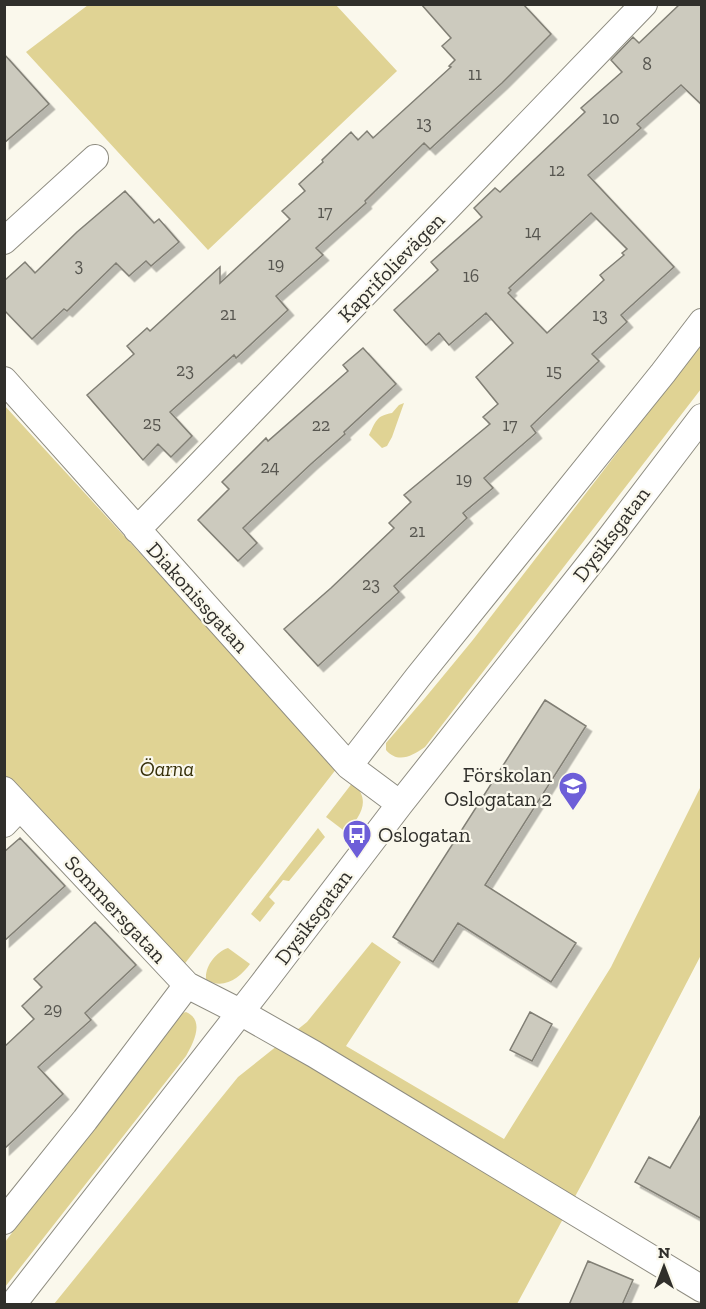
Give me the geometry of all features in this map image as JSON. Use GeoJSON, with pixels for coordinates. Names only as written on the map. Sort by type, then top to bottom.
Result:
{"type":"FeatureCollection","features":[{"type":"Feature","properties":{"kind":"street","name":"Kaprifolievägen"},"geometry":{"type":"LineString","coordinates":[[137,530],[644,4]]}},
{"type":"Feature","properties":{"kind":"street"},"geometry":{"type":"LineString","coordinates":[[4,242],[95,158]]}},
{"type":"Feature","properties":{"kind":"street"},"geometry":{"type":"LineString","coordinates":[[349,766],[702,322]]}},
{"type":"Feature","properties":{"kind":"street","name":"Diakonissgatan"},"geometry":{"type":"LineString","coordinates":[[4,380],[349,766],[400,804]]}},
{"type":"Feature","properties":{"kind":"street","name":"Dysiksgatan"},"geometry":{"type":"LineString","coordinates":[[13,1305],[702,417]]}},
{"type":"Feature","properties":{"kind":"street","name":"Sommersgatan"},"geometry":{"type":"LineString","coordinates":[[10,807],[187,985],[240,1012]]}},
{"type":"Feature","properties":{"kind":"street"},"geometry":{"type":"LineString","coordinates":[[4,1221],[85,1120],[187,985]]}},
{"type":"Feature","properties":{"kind":"street"},"geometry":{"type":"LineString","coordinates":[[240,1012],[314,1054],[702,1289]]}},
{"type":"Feature","properties":{"kind":"green space"},"geometry":{"type":"Polygon","coordinates":[[[88,5],[336,5],[397,71],[208,250],[26,52],[88,5]]]}},
{"type":"Feature","properties":{"kind":"green space"},"geometry":{"type":"Polygon","coordinates":[[[701,344],[701,389],[425,747],[405,757],[395,757],[386,750],[386,743],[472,641],[701,344]]]}},
{"type":"Feature","properties":{"kind":"green space"},"geometry":{"type":"Polygon","coordinates":[[[404,403],[392,437],[387,446],[382,448],[369,435],[373,426],[377,420],[392,413],[404,403]]]}},
{"type":"Feature","properties":{"kind":"green space","name":"Öarna"},"geometry":{"type":"Polygon","coordinates":[[[4,405],[337,768],[179,971],[5,775],[4,405]]]}},
{"type":"Feature","properties":{"kind":"green space"},"geometry":{"type":"Polygon","coordinates":[[[353,782],[359,789],[363,802],[360,814],[347,833],[326,817],[353,782]]]}},
{"type":"Feature","properties":{"kind":"green space"},"geometry":{"type":"Polygon","coordinates":[[[701,786],[701,955],[517,1304],[54,1304],[238,1077],[307,1022],[372,942],[401,962],[346,1046],[504,1139],[611,967],[701,786]]]}},
{"type":"Feature","properties":{"kind":"green space"},"geometry":{"type":"Polygon","coordinates":[[[318,828],[325,837],[289,881],[283,880],[269,897],[275,903],[260,922],[251,914],[318,828]]]}},
{"type":"Feature","properties":{"kind":"green space"},"geometry":{"type":"Polygon","coordinates":[[[228,948],[250,964],[230,981],[218,984],[206,979],[207,969],[212,960],[228,948]]]}},
{"type":"Feature","properties":{"kind":"green space"},"geometry":{"type":"Polygon","coordinates":[[[186,1012],[195,1020],[196,1032],[186,1056],[5,1287],[5,1242],[179,1014],[186,1012]]]}},
{"type":"Feature","properties":{"kind":"building"},"geometry":{"type":"Polygon","coordinates":[[[421,4],[523,4],[551,34],[430,149],[424,143],[365,201],[366,203],[316,248],[323,255],[276,296],[288,310],[236,358],[234,355],[170,412],[192,436],[171,457],[158,444],[143,460],[87,395],[134,354],[127,346],[147,328],[150,331],[220,267],[220,283],[290,219],[282,211],[305,191],[299,184],[351,132],[358,140],[367,131],[373,138],[451,67],[449,66],[455,60],[442,46],[451,38],[421,4]]]}},
{"type":"Feature","properties":{"kind":"building"},"geometry":{"type":"Polygon","coordinates":[[[680,4],[702,4],[702,105],[681,85],[637,124],[641,128],[588,175],[674,267],[621,315],[627,322],[592,354],[599,361],[531,426],[536,433],[484,478],[493,488],[463,513],[467,518],[394,586],[399,592],[318,666],[284,629],[394,528],[389,523],[411,502],[404,495],[490,424],[483,417],[498,404],[476,377],[513,343],[486,313],[449,345],[439,333],[426,345],[394,310],[438,270],[431,262],[482,217],[474,208],[495,188],[500,192],[585,112],[581,108],[622,72],[611,60],[633,37],[639,43],[680,4]],[[591,213],[509,288],[511,290],[508,293],[547,333],[604,280],[600,275],[624,255],[622,253],[627,249],[591,213]]]}},
{"type":"Feature","properties":{"kind":"building"},"geometry":{"type":"Polygon","coordinates":[[[4,54],[49,104],[4,143],[4,54]]]}},
{"type":"Feature","properties":{"kind":"building"},"geometry":{"type":"Polygon","coordinates":[[[125,191],[154,223],[159,219],[179,242],[151,266],[146,261],[129,276],[116,263],[67,311],[64,309],[32,339],[4,310],[4,281],[25,262],[35,273],[77,232],[125,191]]]}},
{"type":"Feature","properties":{"kind":"building"},"geometry":{"type":"Polygon","coordinates":[[[363,348],[396,384],[243,528],[257,543],[238,561],[198,520],[229,489],[222,482],[266,438],[268,441],[348,371],[343,365],[363,348]]]}},
{"type":"Feature","properties":{"kind":"building"},"geometry":{"type":"Polygon","coordinates":[[[545,700],[586,726],[485,885],[576,943],[551,982],[458,923],[433,962],[393,937],[545,700]]]}},
{"type":"Feature","properties":{"kind":"building"},"geometry":{"type":"Polygon","coordinates":[[[20,838],[65,886],[4,941],[4,852],[20,838]]]}},
{"type":"Feature","properties":{"kind":"building"},"geometry":{"type":"Polygon","coordinates":[[[95,922],[136,965],[85,1013],[91,1020],[38,1067],[63,1094],[4,1149],[4,1047],[34,1019],[22,1006],[42,987],[34,979],[95,922]]]}},
{"type":"Feature","properties":{"kind":"building"},"geometry":{"type":"Polygon","coordinates":[[[530,1012],[552,1024],[532,1061],[510,1050],[530,1012]]]}},
{"type":"Feature","properties":{"kind":"building"},"geometry":{"type":"Polygon","coordinates":[[[702,1113],[702,1219],[635,1182],[649,1157],[670,1168],[702,1113]]]}},
{"type":"Feature","properties":{"kind":"building"},"geometry":{"type":"Polygon","coordinates":[[[588,1261],[633,1280],[622,1305],[569,1305],[588,1261]]]}},
{"type":"Feature","properties":{"kind":"place","name":"Förskolan Oslogatan 2"},"geometry":{"type":"Point","coordinates":[573,812]}},
{"type":"Feature","properties":{"kind":"place","name":"Oslogatan"},"geometry":{"type":"Point","coordinates":[357,860]}}]}
